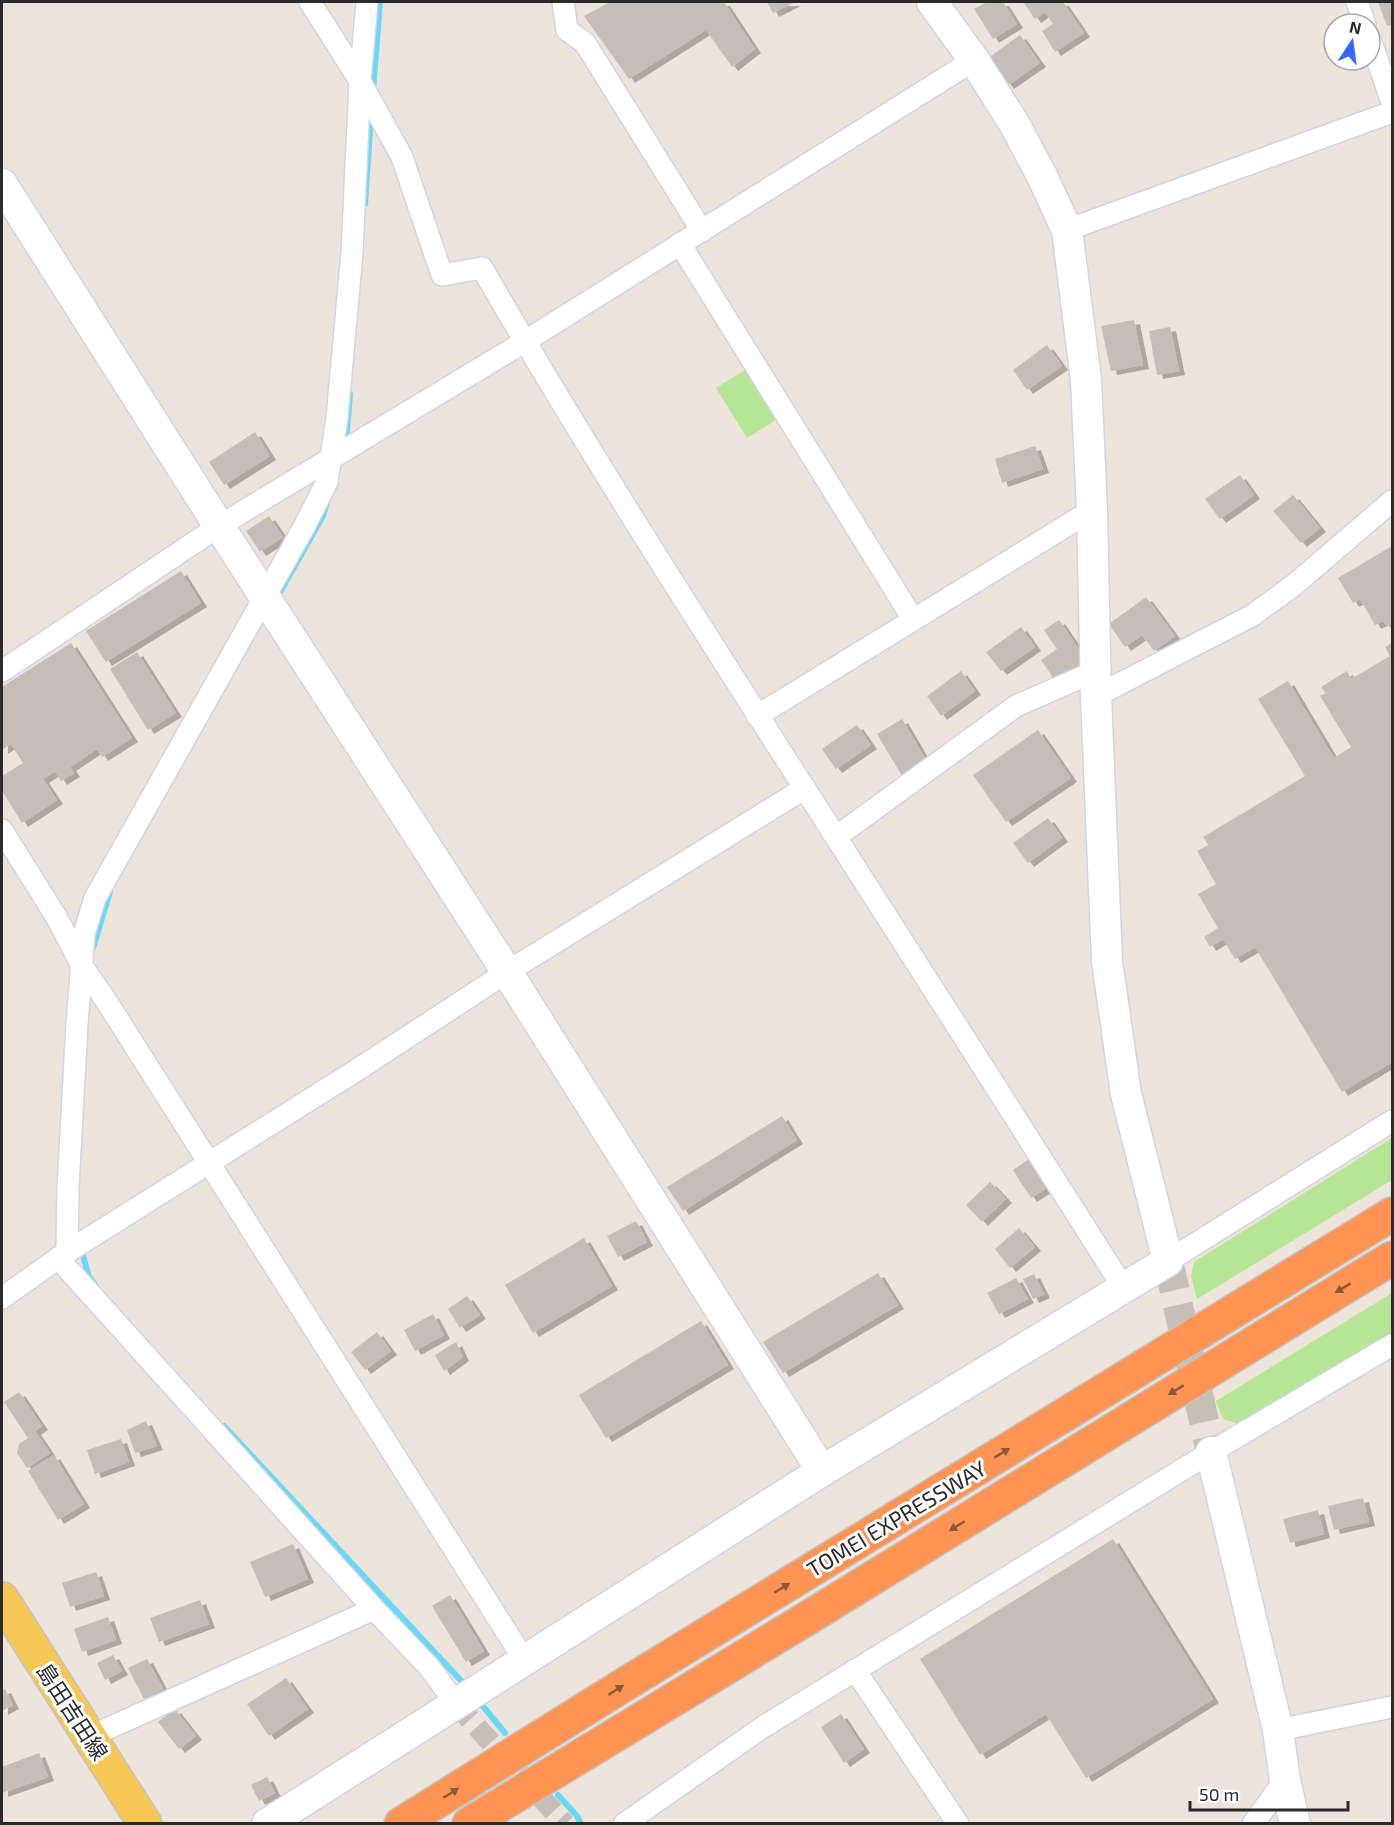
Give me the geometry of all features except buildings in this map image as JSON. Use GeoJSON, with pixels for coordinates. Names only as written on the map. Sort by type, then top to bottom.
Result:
{"type":"FeatureCollection","features":[{"type":"Feature","properties":{"kind":"highway","name":"TOMEI EXPRESSWAY"},"geometry":{"type":"LineString","coordinates":[[401,1824],[1392,1214]]}},
{"type":"Feature","properties":{"kind":"highway","name":"TOMEI EXPRESSWAY"},"geometry":{"type":"LineString","coordinates":[[469,1824],[1392,1258]]}},
{"type":"Feature","properties":{"kind":"highway"},"geometry":{"type":"LineString","coordinates":[[510,1824],[811,1616]]}},
{"type":"Feature","properties":{"kind":"main road","name":"島田吉田線"},"geometry":{"type":"LineString","coordinates":[[2,1599],[145,1824]]}},
{"type":"Feature","properties":{"kind":"street"},"geometry":{"type":"LineString","coordinates":[[310,2],[361,83],[402,157],[442,275],[482,268],[524,342],[757,716],[1123,1287]]}},
{"type":"Feature","properties":{"kind":"street"},"geometry":{"type":"LineString","coordinates":[[367,2],[352,253],[337,418],[327,482],[304,526],[270,605],[95,898],[84,934],[64,1254],[374,1610],[430,1668],[467,1697]]}},
{"type":"Feature","properties":{"kind":"street"},"geometry":{"type":"LineString","coordinates":[[562,2],[567,30],[585,43],[702,231]]}},
{"type":"Feature","properties":{"kind":"street"},"geometry":{"type":"LineString","coordinates":[[932,2],[974,60],[1015,125],[1067,230],[1086,380],[1107,961],[1126,1094],[1168,1261]]}},
{"type":"Feature","properties":{"kind":"street"},"geometry":{"type":"LineString","coordinates":[[2,671],[219,526],[524,342],[974,60]]}},
{"type":"Feature","properties":{"kind":"street"},"geometry":{"type":"LineString","coordinates":[[1382,72],[1392,102]]}},
{"type":"Feature","properties":{"kind":"street"},"geometry":{"type":"LineString","coordinates":[[1067,230],[1392,112]]}},
{"type":"Feature","properties":{"kind":"street"},"geometry":{"type":"LineString","coordinates":[[2,184],[219,526],[507,972],[822,1471]]}},
{"type":"Feature","properties":{"kind":"street"},"geometry":{"type":"LineString","coordinates":[[680,244],[913,619]]}},
{"type":"Feature","properties":{"kind":"street"},"geometry":{"type":"LineString","coordinates":[[836,837],[1017,706],[1096,684],[1252,615],[1294,585],[1392,501]]}},
{"type":"Feature","properties":{"kind":"street"},"geometry":{"type":"LineString","coordinates":[[757,716],[1092,510]]}},
{"type":"Feature","properties":{"kind":"street"},"geometry":{"type":"LineString","coordinates":[[2,1298],[64,1254],[357,1070],[507,972],[805,788]]}},
{"type":"Feature","properties":{"kind":"street"},"geometry":{"type":"LineString","coordinates":[[2,830],[57,918],[82,967],[101,993],[525,1661]]}},
{"type":"Feature","properties":{"kind":"street"},"geometry":{"type":"LineString","coordinates":[[267,1824],[822,1471],[1168,1261],[1392,1121]]}},
{"type":"Feature","properties":{"kind":"street"},"geometry":{"type":"LineString","coordinates":[[624,1824],[763,1727],[1211,1452],[1392,1346]]}},
{"type":"Feature","properties":{"kind":"street"},"geometry":{"type":"LineString","coordinates":[[1211,1452],[1278,1730],[1294,1824]]}},
{"type":"Feature","properties":{"kind":"street"},"geometry":{"type":"LineString","coordinates":[[89,1737],[374,1610]]}},
{"type":"Feature","properties":{"kind":"street"},"geometry":{"type":"LineString","coordinates":[[855,1670],[958,1824]]}},
{"type":"Feature","properties":{"kind":"street"},"geometry":{"type":"LineString","coordinates":[[1278,1730],[1392,1707]]}},
{"type":"Feature","properties":{"kind":"street"},"geometry":{"type":"LineString","coordinates":[[1252,1824],[1285,1780]]}},
{"type":"Feature","properties":{"kind":"green space"},"geometry":{"type":"Polygon","coordinates":[[[746,369],[778,419],[747,438],[716,388],[746,369]]]}},
{"type":"Feature","properties":{"kind":"green space"},"geometry":{"type":"Polygon","coordinates":[[[1392,1138],[1392,1180],[1197,1299],[1191,1276],[1194,1262],[1392,1138]]]}},
{"type":"Feature","properties":{"kind":"green space"},"geometry":{"type":"Polygon","coordinates":[[[1392,1293],[1392,1335],[1243,1425],[1223,1419],[1216,1401],[1392,1293]]]}},
{"type":"Feature","properties":{"kind":"waterway"},"geometry":{"type":"LineString","coordinates":[[373,91],[380,2]]}},
{"type":"Feature","properties":{"kind":"waterway"},"geometry":{"type":"LineString","coordinates":[[365,204],[371,116]]}},
{"type":"Feature","properties":{"kind":"waterway"},"geometry":{"type":"LineString","coordinates":[[342,446],[347,430],[350,394]]}},
{"type":"Feature","properties":{"kind":"waterway"},"geometry":{"type":"LineString","coordinates":[[276,599],[323,516],[327,502]]}},
{"type":"Feature","properties":{"kind":"waterway"},"geometry":{"type":"LineString","coordinates":[[93,948],[110,892]]}},
{"type":"Feature","properties":{"kind":"waterway"},"geometry":{"type":"LineString","coordinates":[[81,1248],[89,1277],[94,1283]]}},
{"type":"Feature","properties":{"kind":"waterway"},"geometry":{"type":"LineString","coordinates":[[224,1426],[466,1686]]}},
{"type":"Feature","properties":{"kind":"waterway"},"geometry":{"type":"LineString","coordinates":[[477,1699],[505,1733]]}},
{"type":"Feature","properties":{"kind":"waterway"},"geometry":{"type":"LineString","coordinates":[[558,1795],[577,1816],[581,1824]]}},
{"type":"Feature","properties":{"kind":"tunnel"},"geometry":{"type":"LineString","coordinates":[[1168,1261],[1211,1452]]}},
{"type":"Feature","properties":{"kind":"tunnel"},"geometry":{"type":"LineString","coordinates":[[456,1704],[565,1824]]}}]}
